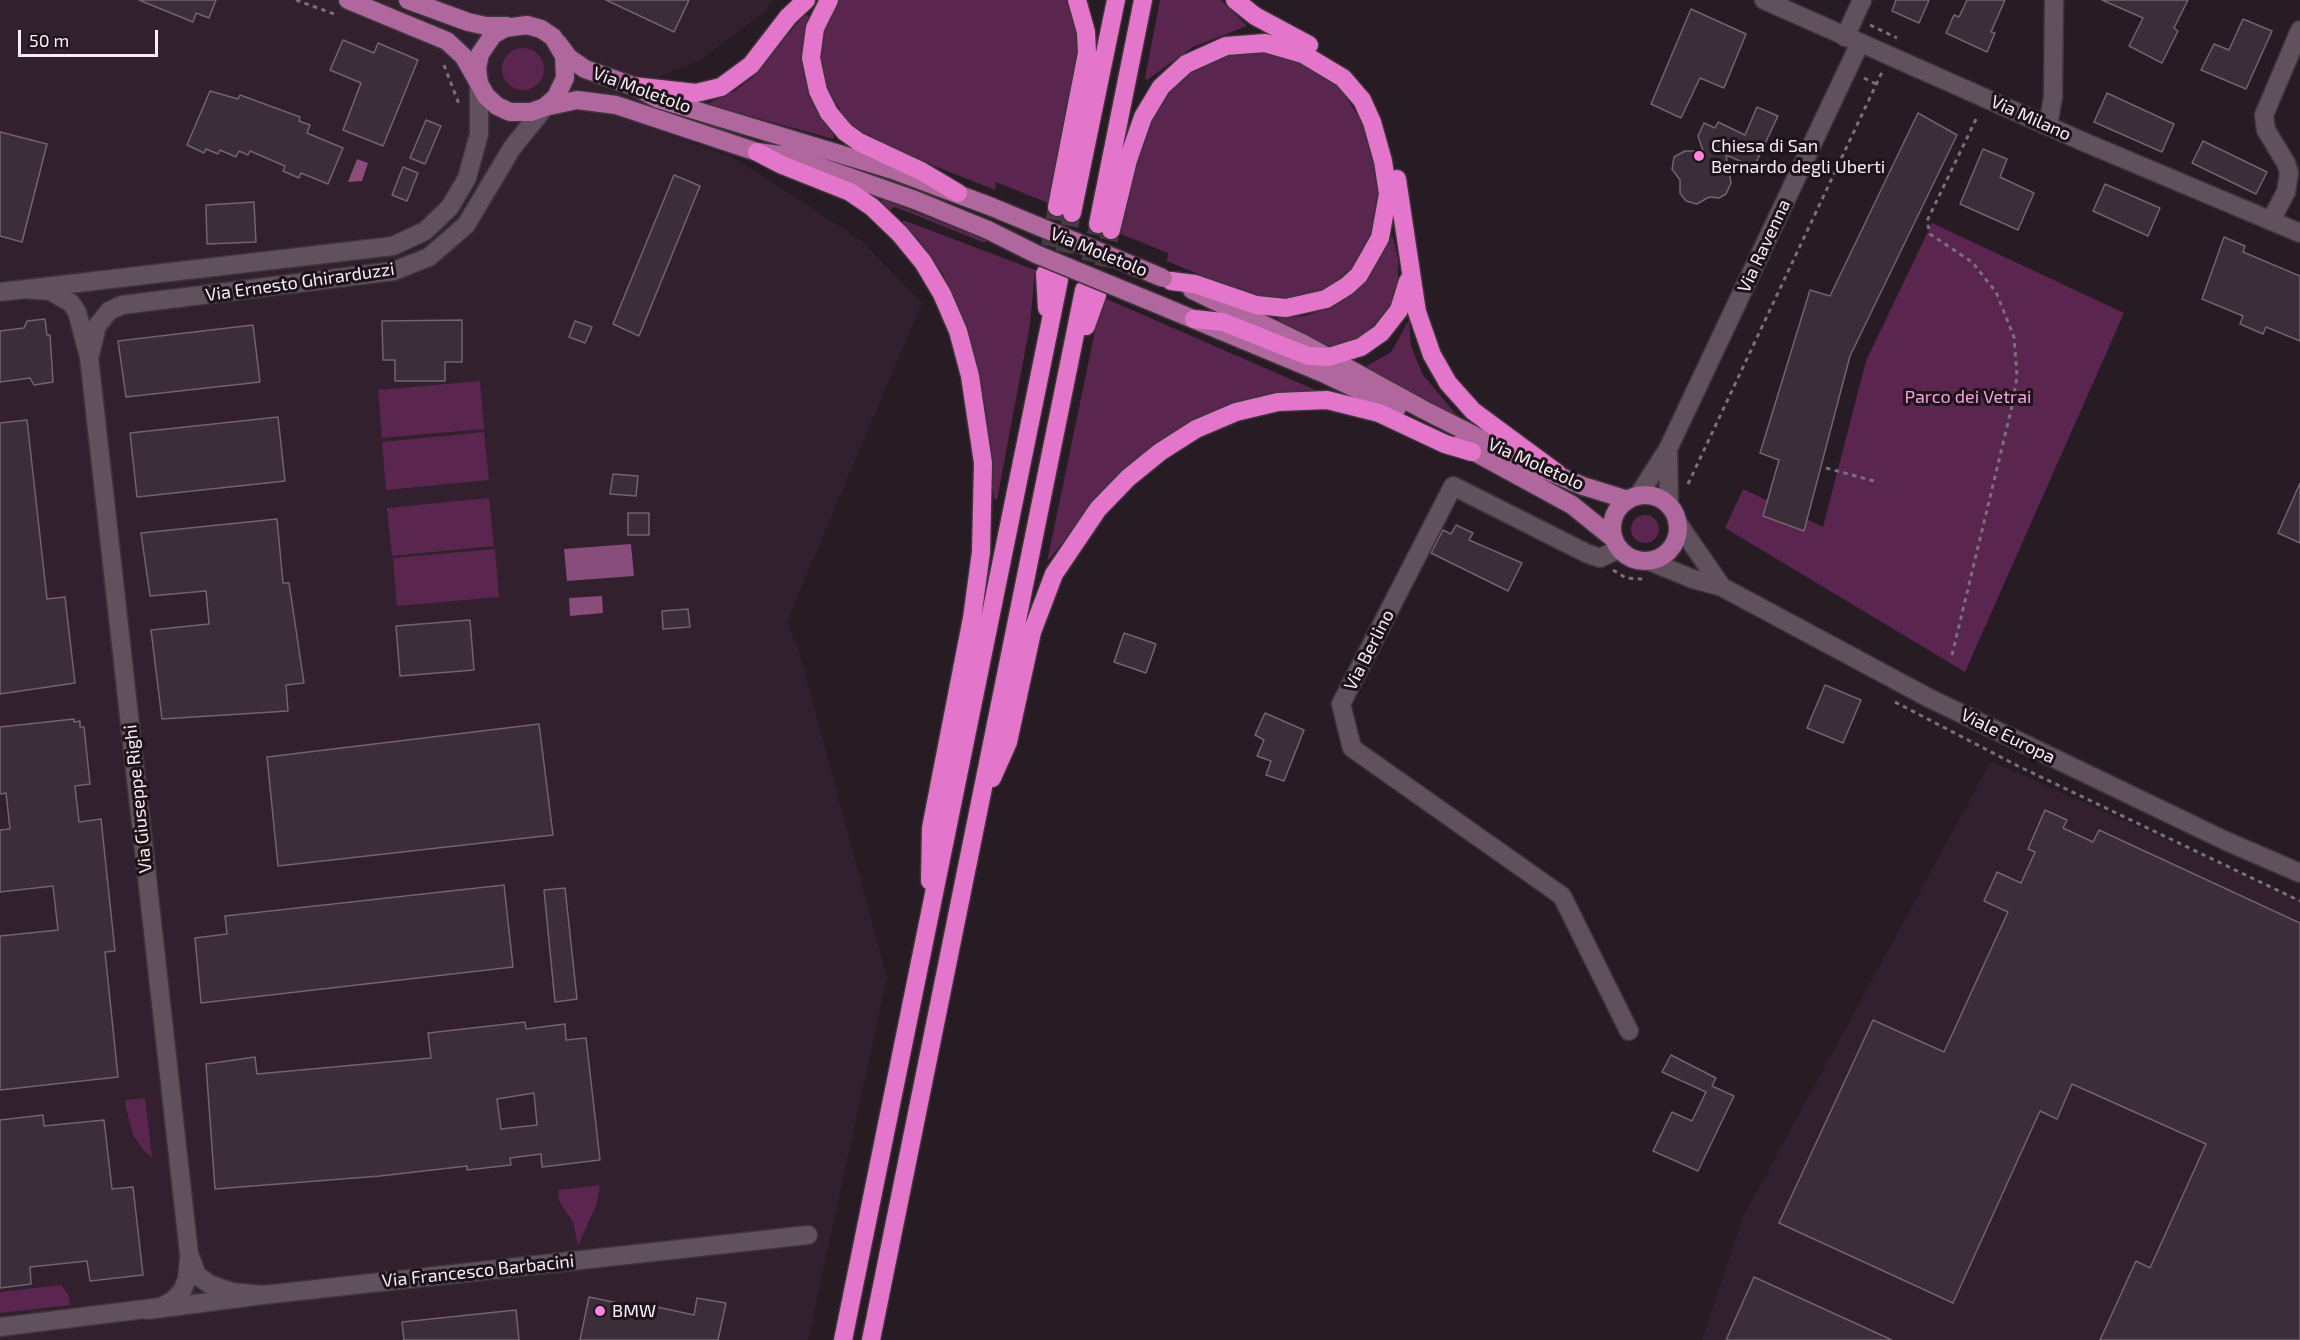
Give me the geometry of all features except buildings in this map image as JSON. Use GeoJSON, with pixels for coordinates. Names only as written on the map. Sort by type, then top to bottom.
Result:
{"type":"FeatureCollection","features":[{"type":"Feature","properties":{"kind":"highway"},"geometry":{"type":"LineString","coordinates":[[633,86],[696,93],[721,87],[751,65],[789,17],[806,0]]}},
{"type":"Feature","properties":{"kind":"highway"},"geometry":{"type":"LineString","coordinates":[[829,0],[818,22],[812,51],[816,82],[829,113],[845,132],[859,142],[921,171],[958,193]]}},
{"type":"Feature","properties":{"kind":"highway"},"geometry":{"type":"LineString","coordinates":[[1077,0],[1086,32],[1087,54],[1065,210],[1116,0]]}},
{"type":"Feature","properties":{"kind":"highway"},"geometry":{"type":"LineString","coordinates":[[1143,0],[1104,227],[1143,117],[1161,87],[1186,64],[1226,46],[1265,43],[1303,54],[1343,78],[1362,100],[1372,122],[1383,161],[1388,194],[1380,238],[1369,261],[1347,286],[1326,299],[1286,308],[1256,305],[1210,288],[1167,279]]}},
{"type":"Feature","properties":{"kind":"highway"},"geometry":{"type":"LineString","coordinates":[[1235,0],[1255,16],[1338,62],[1371,94],[1391,148],[1408,261],[1423,335],[1448,383],[1483,420],[1557,473]]}},
{"type":"Feature","properties":{"kind":"highway"},"geometry":{"type":"LineString","coordinates":[[757,152],[782,165],[850,192],[872,207],[900,234],[923,262],[942,294],[958,331],[970,376],[982,463],[981,552],[972,618],[931,828],[928,920]]}},
{"type":"Feature","properties":{"kind":"highway"},"geometry":{"type":"LineString","coordinates":[[1194,319],[1223,322],[1308,356],[1329,357],[1368,343],[1393,319],[1407,292],[1408,261]]}},
{"type":"Feature","properties":{"kind":"highway"},"geometry":{"type":"LineString","coordinates":[[843,1340],[1047,339],[1052,277]]}},
{"type":"Feature","properties":{"kind":"highway"},"geometry":{"type":"LineString","coordinates":[[871,1340],[1067,375],[1091,292]]}},
{"type":"Feature","properties":{"kind":"highway"},"geometry":{"type":"LineString","coordinates":[[978,816],[984,794],[1008,742],[1032,632],[1049,585],[1066,553],[1094,515],[1116,489],[1149,459],[1183,437],[1222,418],[1263,405],[1303,400],[1327,400],[1366,409],[1445,444],[1472,452]]}},
{"type":"Feature","properties":{"kind":"main road"},"geometry":{"type":"LineString","coordinates":[[408,0],[478,24],[512,26]]}},
{"type":"Feature","properties":{"kind":"main road"},"geometry":{"type":"LineString","coordinates":[[344,8],[447,41],[464,57],[479,83]]}},
{"type":"Feature","properties":{"kind":"main road"},"geometry":{"type":"LineString","coordinates":[[479,83],[478,61],[483,47],[493,35],[512,26]]}},
{"type":"Feature","properties":{"kind":"main road","name":"Via Moletolo"},"geometry":{"type":"LineString","coordinates":[[512,26],[534,26],[547,33],[569,58],[585,69],[633,86],[662,100],[854,158],[958,193],[1167,279],[1329,357],[1474,436],[1531,464],[1557,473],[1582,486],[1633,498],[1649,496],[1673,514]]}},
{"type":"Feature","properties":{"kind":"main road","name":"Via Moletolo"},"geometry":{"type":"LineString","coordinates":[[544,107],[556,97],[565,78],[564,56],[558,43]]}},
{"type":"Feature","properties":{"kind":"main road","name":"Via Moletolo"},"geometry":{"type":"LineString","coordinates":[[479,83],[491,101],[510,112],[531,112],[568,100],[606,103],[757,152],[789,156],[915,200],[988,230],[1036,254],[1365,392],[1450,435],[1472,452],[1572,505],[1628,556],[1649,561]]}},
{"type":"Feature","properties":{"kind":"main road"},"geometry":{"type":"LineString","coordinates":[[1616,544],[1612,527],[1614,516],[1633,498]]}},
{"type":"Feature","properties":{"kind":"main road"},"geometry":{"type":"LineString","coordinates":[[1649,561],[1668,551],[1677,534],[1673,514]]}},
{"type":"Feature","properties":{"kind":"street","name":"Via Milano"},"geometry":{"type":"LineString","coordinates":[[1764,0],[2049,126],[2300,233]]}},
{"type":"Feature","properties":{"kind":"street","name":"Via Ravenna"},"geometry":{"type":"LineString","coordinates":[[1633,498],[1668,449],[1852,40],[1862,0]]}},
{"type":"Feature","properties":{"kind":"street"},"geometry":{"type":"LineString","coordinates":[[2049,126],[2053,96],[2054,0]]}},
{"type":"Feature","properties":{"kind":"street"},"geometry":{"type":"LineString","coordinates":[[2271,220],[2286,192],[2289,173],[2286,163],[2264,125],[2264,115],[2300,30]]}},
{"type":"Feature","properties":{"kind":"street","name":"Via Ernesto Ghirarduzzi"},"geometry":{"type":"LineString","coordinates":[[0,292],[393,246],[425,231],[450,207],[467,178],[479,134],[479,83]]}},
{"type":"Feature","properties":{"kind":"street","name":"Via Ernesto Ghirarduzzi"},"geometry":{"type":"LineString","coordinates":[[90,363],[91,342],[97,326],[109,311],[122,305],[394,271],[429,257],[466,225],[512,148],[544,107]]}},
{"type":"Feature","properties":{"kind":"street","name":"Via Giuseppe Righi"},"geometry":{"type":"LineString","coordinates":[[25,289],[50,291],[71,303],[77,312],[90,363],[189,1254],[197,1275],[209,1284],[232,1292],[263,1294]]}},
{"type":"Feature","properties":{"kind":"street"},"geometry":{"type":"LineString","coordinates":[[1668,449],[1673,514],[1722,587]]}},
{"type":"Feature","properties":{"kind":"street","name":"Via Berlino"},"geometry":{"type":"LineString","coordinates":[[1616,544],[1600,558],[1586,553],[1454,486],[1341,704],[1352,747],[1562,896],[1629,1031]]}},
{"type":"Feature","properties":{"kind":"street","name":"Via Moletolo"},"geometry":{"type":"LineString","coordinates":[[1649,561],[1692,579],[1722,587]]}},
{"type":"Feature","properties":{"kind":"street","name":"Viale Europa"},"geometry":{"type":"LineString","coordinates":[[1722,587],[1929,698],[2226,841],[2300,873]]}},
{"type":"Feature","properties":{"kind":"street","name":"Via Francesco Barbacini"},"geometry":{"type":"LineString","coordinates":[[0,1326],[148,1310],[263,1294],[808,1235]]}},
{"type":"Feature","properties":{"kind":"street","name":"Via Francesco Barbacini"},"geometry":{"type":"LineString","coordinates":[[148,1310],[167,1304],[182,1291],[187,1279],[189,1254]]}},
{"type":"Feature","properties":{"kind":"path"},"geometry":{"type":"LineString","coordinates":[[296,0],[344,8]]}},
{"type":"Feature","properties":{"kind":"path"},"geometry":{"type":"LineString","coordinates":[[1683,494],[1898,37],[1865,22]]}},
{"type":"Feature","properties":{"kind":"path"},"geometry":{"type":"LineString","coordinates":[[442,60],[458,94],[460,105]]}},
{"type":"Feature","properties":{"kind":"path"},"geometry":{"type":"LineString","coordinates":[[1952,655],[2013,402],[2016,350],[2007,313],[1990,282],[1962,253],[1930,234],[1927,221],[1985,98]]}},
{"type":"Feature","properties":{"kind":"path"},"geometry":{"type":"LineString","coordinates":[[1826,468],[1874,481]]}},
{"type":"Feature","properties":{"kind":"shaded area"},"geometry":{"type":"Polygon","coordinates":[[[0,0],[773,0],[766,11],[702,59],[654,79],[648,127],[733,157],[862,241],[922,303],[787,621],[800,655],[887,978],[808,1340],[0,1340],[0,0]]]}},
{"type":"Feature","properties":{"kind":"shaded area"},"geometry":{"type":"Polygon","coordinates":[[[357,159],[368,163],[362,181],[348,182],[357,159]]]}},
{"type":"Feature","properties":{"kind":"shaded area"},"geometry":{"type":"Polygon","coordinates":[[[631,544],[634,576],[567,581],[564,549],[631,544]]]}},
{"type":"Feature","properties":{"kind":"shaded area"},"geometry":{"type":"Polygon","coordinates":[[[602,596],[603,613],[570,616],[569,598],[602,596]]]}},
{"type":"Feature","properties":{"kind":"shaded area"},"geometry":{"type":"Polygon","coordinates":[[[1991,761],[2300,899],[2300,1340],[1702,1340],[1743,1217],[1991,761]]]}},
{"type":"Feature","properties":{"kind":"green space"},"geometry":{"type":"Polygon","coordinates":[[[839,0],[1067,0],[1076,29],[1077,50],[1048,203],[996,182],[995,190],[879,144],[850,125],[827,89],[820,58],[824,31],[839,0]]]}},
{"type":"Feature","properties":{"kind":"green space"},"geometry":{"type":"Polygon","coordinates":[[[1160,0],[1221,0],[1247,26],[1193,47],[1147,80],[1145,78],[1160,0]]]}},
{"type":"Feature","properties":{"kind":"green space"},"geometry":{"type":"Polygon","coordinates":[[[805,14],[809,16],[803,46],[804,77],[814,106],[834,136],[833,139],[707,104],[735,91],[753,77],[805,14]]]}},
{"type":"Feature","properties":{"kind":"green space"},"geometry":{"type":"Polygon","coordinates":[[[523,48],[538,54],[544,69],[538,84],[523,90],[508,84],[502,69],[508,54],[523,48]]]}},
{"type":"Feature","properties":{"kind":"green space"},"geometry":{"type":"Polygon","coordinates":[[[1266,52],[1307,65],[1341,89],[1362,122],[1377,178],[1378,201],[1371,237],[1356,264],[1332,285],[1314,294],[1289,299],[1254,296],[1238,291],[1167,261],[1168,253],[1121,234],[1136,158],[1151,118],[1169,90],[1191,71],[1225,55],[1266,52]]]}},
{"type":"Feature","properties":{"kind":"green space"},"geometry":{"type":"Polygon","coordinates":[[[882,199],[986,240],[985,243],[898,208],[893,207],[890,210],[881,202],[882,199]]]}},
{"type":"Feature","properties":{"kind":"green space"},"geometry":{"type":"Polygon","coordinates":[[[903,220],[1035,270],[1030,325],[997,500],[994,498],[986,410],[968,329],[943,274],[918,239],[903,224],[903,220]]]}},
{"type":"Feature","properties":{"kind":"green space","name":"Parco dei Vetrai"},"geometry":{"type":"Polygon","coordinates":[[[1932,223],[2124,313],[1965,672],[1725,528],[1743,489],[1823,527],[1866,361],[1932,223]]]}},
{"type":"Feature","properties":{"kind":"green space"},"geometry":{"type":"Polygon","coordinates":[[[1393,237],[1398,259],[1398,288],[1392,304],[1367,332],[1355,340],[1330,347],[1277,321],[1279,318],[1305,316],[1325,309],[1353,293],[1370,277],[1390,238],[1393,237]]]}},
{"type":"Feature","properties":{"kind":"green space"},"geometry":{"type":"Polygon","coordinates":[[[1102,297],[1320,392],[1292,392],[1246,400],[1209,414],[1172,433],[1113,479],[1047,562],[1102,297]]]}},
{"type":"Feature","properties":{"kind":"green space"},"geometry":{"type":"Polygon","coordinates":[[[1409,320],[1411,346],[1423,375],[1460,419],[1365,367],[1391,352],[1409,320]]]}},
{"type":"Feature","properties":{"kind":"green space"},"geometry":{"type":"Polygon","coordinates":[[[480,381],[484,429],[382,438],[378,390],[480,381]]]}},
{"type":"Feature","properties":{"kind":"green space"},"geometry":{"type":"Polygon","coordinates":[[[484,432],[489,480],[386,490],[382,442],[484,432]]]}},
{"type":"Feature","properties":{"kind":"green space"},"geometry":{"type":"Polygon","coordinates":[[[489,498],[494,546],[392,556],[387,508],[489,498]]]}},
{"type":"Feature","properties":{"kind":"green space"},"geometry":{"type":"Polygon","coordinates":[[[1645,515],[1655,519],[1659,529],[1655,539],[1645,543],[1635,539],[1631,529],[1635,519],[1645,515]]]}},
{"type":"Feature","properties":{"kind":"green space"},"geometry":{"type":"Polygon","coordinates":[[[495,549],[499,597],[397,606],[393,558],[495,549]]]}},
{"type":"Feature","properties":{"kind":"green space"},"geometry":{"type":"Polygon","coordinates":[[[145,1098],[152,1157],[145,1152],[133,1135],[125,1100],[145,1098]]]}},
{"type":"Feature","properties":{"kind":"green space"},"geometry":{"type":"Polygon","coordinates":[[[600,1185],[597,1203],[578,1246],[573,1222],[559,1201],[558,1190],[600,1185]]]}},
{"type":"Feature","properties":{"kind":"green space"},"geometry":{"type":"Polygon","coordinates":[[[61,1285],[68,1294],[70,1305],[0,1313],[0,1292],[61,1285]]]}},
{"type":"Feature","properties":{"kind":"tunnel"},"geometry":{"type":"LineString","coordinates":[[1045,273],[1057,207]]}},
{"type":"Feature","properties":{"kind":"tunnel"},"geometry":{"type":"LineString","coordinates":[[1059,279],[1072,213]]}},
{"type":"Feature","properties":{"kind":"tunnel"},"geometry":{"type":"LineString","coordinates":[[1085,288],[1098,224]]}},
{"type":"Feature","properties":{"kind":"tunnel"},"geometry":{"type":"LineString","coordinates":[[1097,293],[1111,230]]}},
{"type":"Feature","properties":{"kind":"place","name":"Chiesa di San Bernardo degli Uberti"},"geometry":{"type":"Point","coordinates":[1699,156]}},
{"type":"Feature","properties":{"kind":"place","name":"BMW"},"geometry":{"type":"Point","coordinates":[600,1311]}}]}
